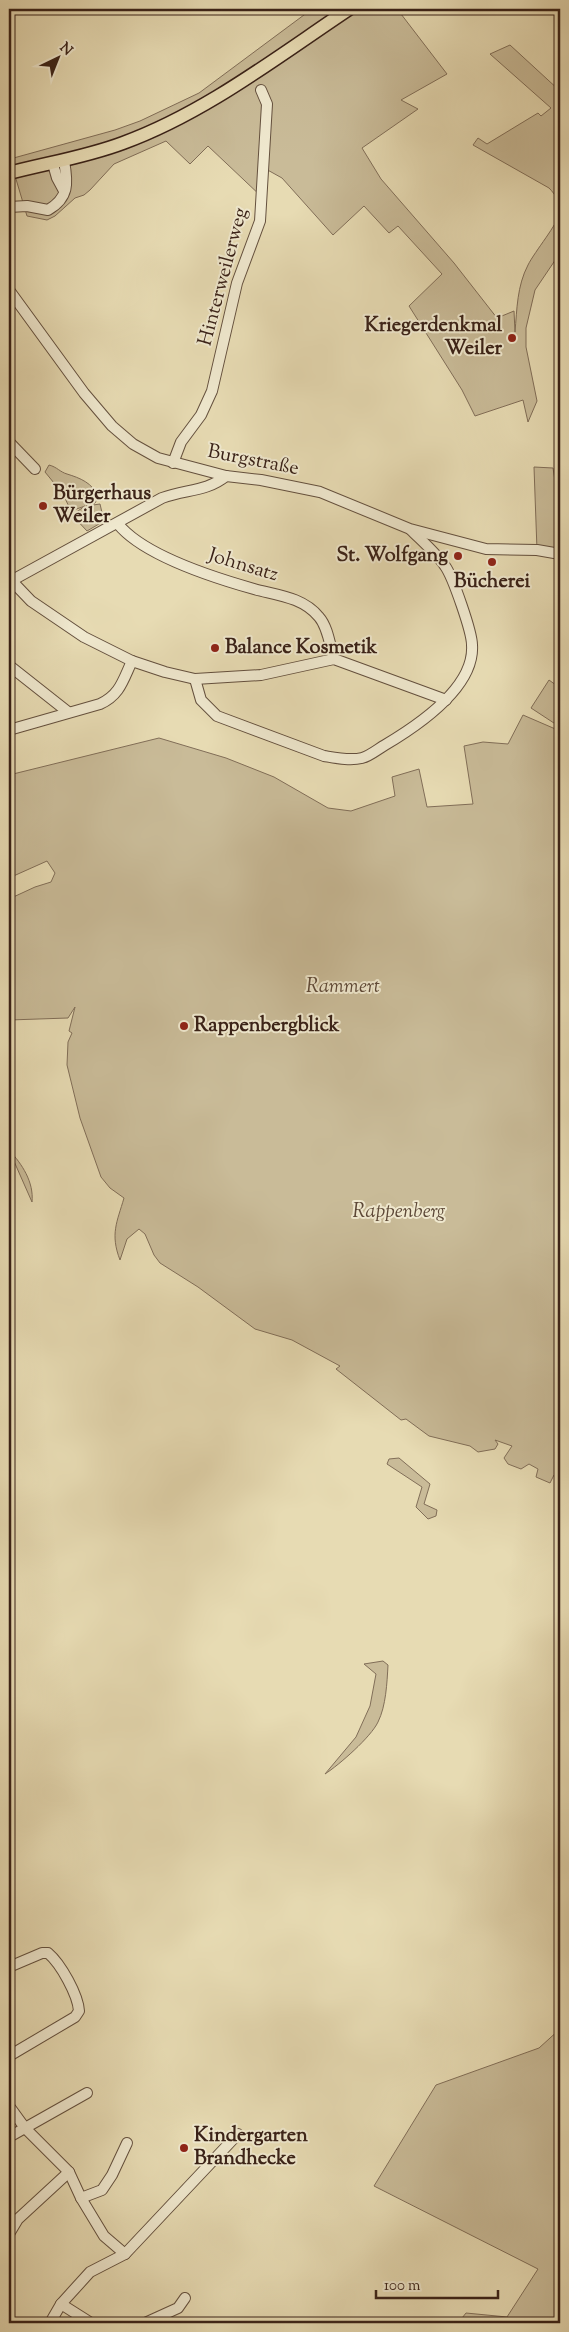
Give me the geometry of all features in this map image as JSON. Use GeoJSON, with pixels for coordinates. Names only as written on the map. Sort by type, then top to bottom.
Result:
{"type":"FeatureCollection","features":[{"type":"Feature","properties":{"kind":"main road"},"geometry":{"type":"LineString","coordinates":[[9,173],[59,163],[123,143],[172,122],[205,104],[349,9]]}},
{"type":"Feature","properties":{"kind":"street","name":"Hinterweilerweg"},"geometry":{"type":"LineString","coordinates":[[173,463],[181,442],[201,415],[210,398],[237,283],[260,221],[267,104],[261,90]]}},
{"type":"Feature","properties":{"kind":"street"},"geometry":{"type":"LineString","coordinates":[[9,207],[27,206],[48,210],[58,204],[64,191],[57,178],[59,163]]}},
{"type":"Feature","properties":{"kind":"street","name":"Burgstraße"},"geometry":{"type":"LineString","coordinates":[[9,290],[84,393],[112,426],[134,444],[158,458],[226,476],[261,480],[320,492],[410,529],[486,549],[537,550],[560,554]]}},
{"type":"Feature","properties":{"kind":"street"},"geometry":{"type":"LineString","coordinates":[[9,442],[35,469]]}},
{"type":"Feature","properties":{"kind":"street"},"geometry":{"type":"LineString","coordinates":[[226,476],[207,488],[180,491],[162,498],[118,524],[10,581],[31,601],[84,637],[132,661],[165,672],[195,679],[261,675],[334,659],[446,700]]}},
{"type":"Feature","properties":{"kind":"street","name":"Johnsatz"},"geometry":{"type":"LineString","coordinates":[[118,524],[126,533],[138,541],[196,570],[253,589],[293,599],[308,606],[320,618],[334,659]]}},
{"type":"Feature","properties":{"kind":"street"},"geometry":{"type":"LineString","coordinates":[[195,679],[201,700],[217,716],[324,756],[342,759],[363,758],[425,719],[446,700],[462,679],[470,662],[473,646],[470,629],[446,567],[410,529]]}},
{"type":"Feature","properties":{"kind":"street"},"geometry":{"type":"LineString","coordinates":[[9,730],[112,699],[120,688],[132,661]]}},
{"type":"Feature","properties":{"kind":"street"},"geometry":{"type":"LineString","coordinates":[[11,667],[68,712]]}},
{"type":"Feature","properties":{"kind":"street"},"geometry":{"type":"LineString","coordinates":[[9,1967],[42,1953],[48,1953],[64,1974],[79,2004],[79,2011],[75,2017],[9,2056]]}},
{"type":"Feature","properties":{"kind":"street"},"geometry":{"type":"LineString","coordinates":[[9,2137],[87,2093]]}},
{"type":"Feature","properties":{"kind":"street"},"geometry":{"type":"LineString","coordinates":[[9,2106],[25,2128],[69,2172],[81,2198],[104,2236],[125,2254]]}},
{"type":"Feature","properties":{"kind":"street"},"geometry":{"type":"LineString","coordinates":[[50,2323],[61,2304],[90,2272],[125,2254],[238,2134]]}},
{"type":"Feature","properties":{"kind":"street"},"geometry":{"type":"LineString","coordinates":[[81,2198],[102,2190],[112,2175],[127,2143]]}},
{"type":"Feature","properties":{"kind":"street"},"geometry":{"type":"LineString","coordinates":[[9,2234],[18,2218],[69,2172]]}},
{"type":"Feature","properties":{"kind":"street"},"geometry":{"type":"LineString","coordinates":[[145,2323],[178,2308],[185,2298]]}},
{"type":"Feature","properties":{"kind":"street"},"geometry":{"type":"LineString","coordinates":[[61,2304],[91,2323]]}},
{"type":"Feature","properties":{"kind":"green space"},"geometry":{"type":"Polygon","coordinates":[[[312,9],[435,9],[401,14],[447,74],[401,100],[418,109],[362,148],[381,179],[454,263],[497,318],[514,311],[515,332],[518,298],[524,273],[560,212],[560,253],[535,290],[526,328],[526,347],[537,401],[528,422],[523,400],[475,416],[462,390],[409,306],[442,274],[398,226],[389,233],[364,206],[333,235],[282,178],[264,168],[263,198],[208,146],[190,164],[166,141],[114,164],[90,190],[84,195],[75,198],[55,216],[47,220],[27,216],[10,159],[115,130],[140,121],[199,93],[312,9]]]}},
{"type":"Feature","properties":{"kind":"green space"},"geometry":{"type":"Polygon","coordinates":[[[510,45],[560,91],[560,205],[549,188],[473,145],[478,138],[487,144],[538,113],[541,116],[551,108],[490,54],[510,45]]]}},
{"type":"Feature","properties":{"kind":"green space"},"geometry":{"type":"Polygon","coordinates":[[[49,465],[81,479],[93,488],[98,497],[95,503],[86,506],[100,504],[104,521],[87,531],[72,515],[85,506],[71,511],[63,494],[45,472],[49,465]]]}},
{"type":"Feature","properties":{"kind":"green space"},"geometry":{"type":"Polygon","coordinates":[[[534,467],[553,468],[556,487],[560,487],[560,554],[537,550],[534,467]]]}},
{"type":"Feature","properties":{"kind":"green space"},"geometry":{"type":"Polygon","coordinates":[[[549,680],[560,688],[560,727],[531,708],[549,680]]]}},
{"type":"Feature","properties":{"kind":"green space"},"geometry":{"type":"Polygon","coordinates":[[[523,715],[560,731],[560,1491],[554,1475],[550,1483],[536,1477],[538,1469],[529,1464],[521,1469],[508,1464],[504,1458],[512,1446],[495,1440],[498,1444],[495,1449],[478,1452],[470,1446],[429,1436],[406,1419],[401,1420],[336,1369],[340,1366],[292,1340],[255,1329],[198,1287],[160,1263],[154,1255],[145,1234],[139,1229],[127,1239],[120,1260],[115,1243],[115,1235],[124,1198],[110,1188],[101,1177],[80,1118],[67,1065],[68,1042],[72,1033],[69,1031],[75,1007],[68,1018],[9,1020],[9,899],[51,882],[55,873],[47,861],[9,878],[9,775],[159,738],[226,758],[274,777],[328,808],[351,811],[395,796],[392,777],[419,769],[427,807],[473,804],[464,746],[483,742],[508,744],[523,715]]]}},
{"type":"Feature","properties":{"kind":"green space"},"geometry":{"type":"Polygon","coordinates":[[[9,1150],[29,1180],[32,1202],[9,1150]]]}},
{"type":"Feature","properties":{"kind":"green space"},"geometry":{"type":"Polygon","coordinates":[[[399,1458],[430,1484],[424,1504],[437,1510],[436,1516],[428,1519],[416,1507],[422,1487],[387,1464],[389,1459],[399,1458]]]}},
{"type":"Feature","properties":{"kind":"green space"},"geometry":{"type":"Polygon","coordinates":[[[383,1661],[388,1665],[387,1679],[384,1702],[378,1722],[369,1735],[354,1750],[325,1774],[356,1737],[370,1706],[376,1674],[364,1664],[383,1661]]]}},
{"type":"Feature","properties":{"kind":"green space"},"geometry":{"type":"Polygon","coordinates":[[[560,2029],[560,2323],[458,2323],[466,2313],[507,2317],[538,2269],[374,2186],[436,2085],[539,2048],[560,2029]]]}},
{"type":"Feature","properties":{"kind":"place","name":"Kriegerdenkmal Weiler"},"geometry":{"type":"Point","coordinates":[512,338]}},
{"type":"Feature","properties":{"kind":"place","name":"Bürgerhaus Weiler"},"geometry":{"type":"Point","coordinates":[43,506]}},
{"type":"Feature","properties":{"kind":"place","name":"St. Wolfgang"},"geometry":{"type":"Point","coordinates":[458,556]}},
{"type":"Feature","properties":{"kind":"place","name":"Bücherei"},"geometry":{"type":"Point","coordinates":[492,562]}},
{"type":"Feature","properties":{"kind":"place","name":"Balance Kosmetik"},"geometry":{"type":"Point","coordinates":[215,648]}},
{"type":"Feature","properties":{"kind":"place","name":"Rappenbergblick"},"geometry":{"type":"Point","coordinates":[184,1026]}},
{"type":"Feature","properties":{"kind":"place","name":"Kindergarten Brandhecke"},"geometry":{"type":"Point","coordinates":[184,2148]}},
{"type":"Feature","properties":{"kind":"park label","name":"Rammert"},"geometry":{"type":"Point","coordinates":[343,987]}},
{"type":"Feature","properties":{"kind":"park label","name":"Rappenberg"},"geometry":{"type":"Point","coordinates":[399,1212]}}]}
